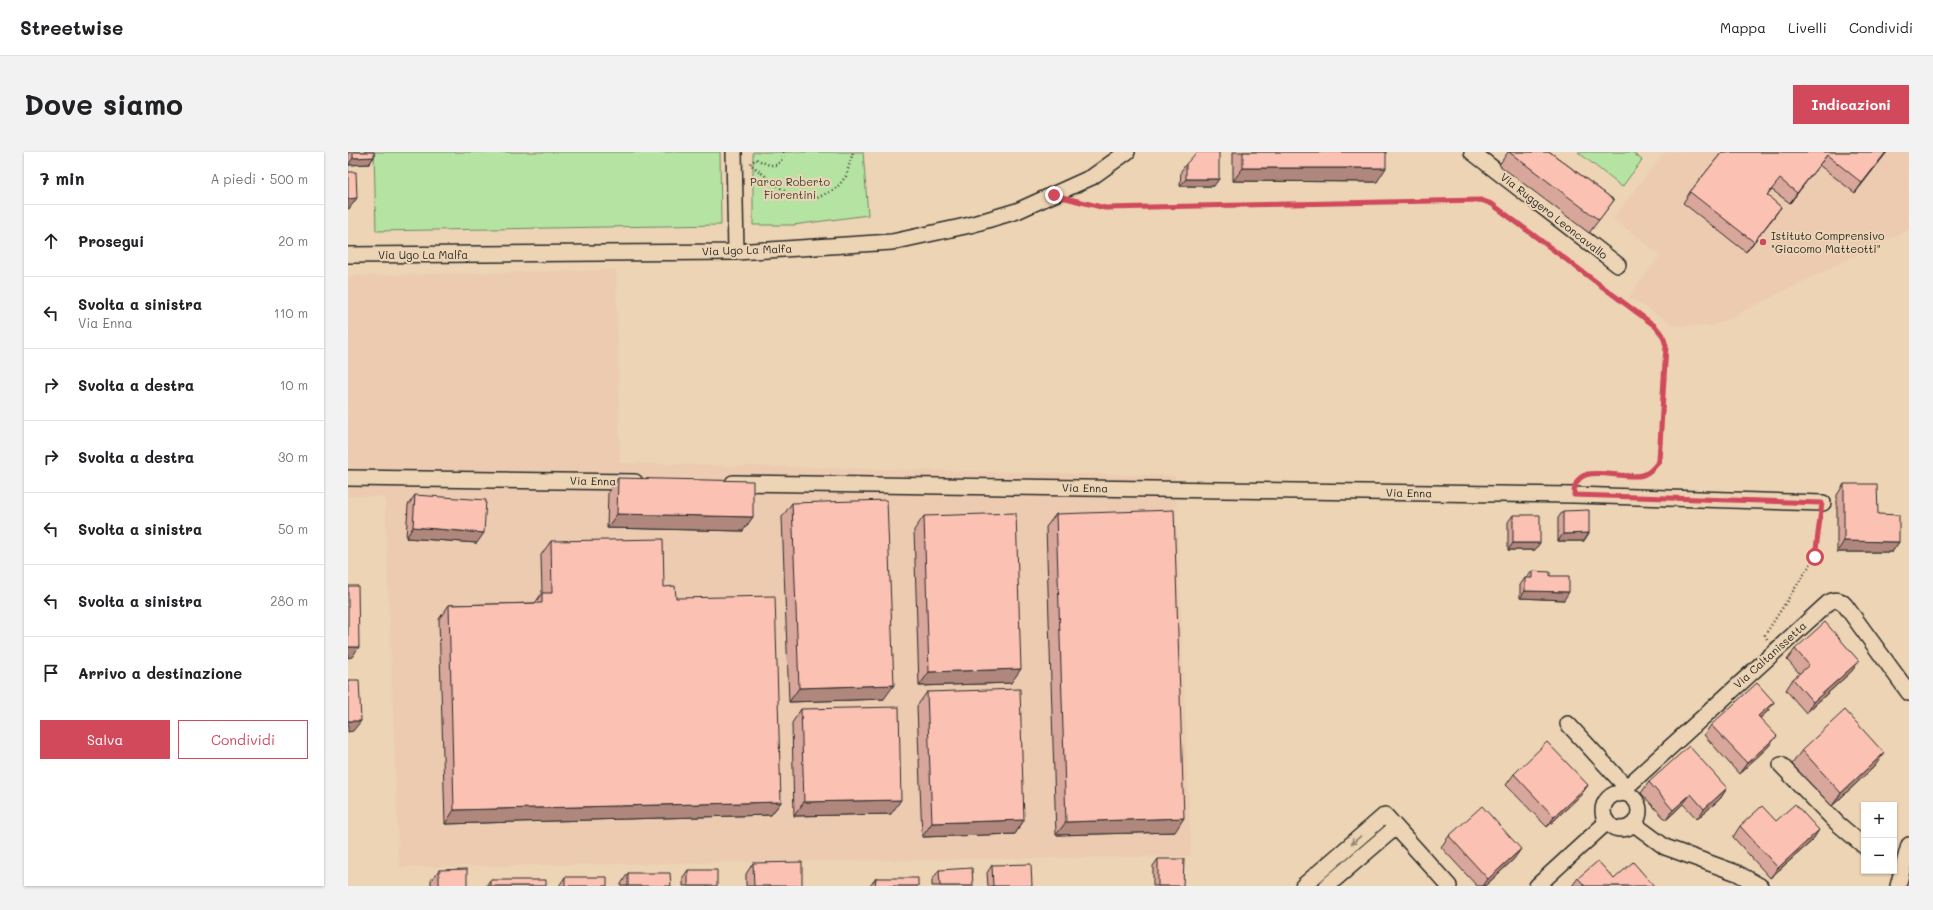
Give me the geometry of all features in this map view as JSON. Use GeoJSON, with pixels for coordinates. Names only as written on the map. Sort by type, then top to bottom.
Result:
{"type":"FeatureCollection","features":[{"type":"Feature","properties":{"kind":"street"},"geometry":{"type":"LineString","coordinates":[[734,152],[736,252]]}},
{"type":"Feature","properties":{"kind":"street","name":"Via Ugo La Malfa"},"geometry":{"type":"LineString","coordinates":[[348,255],[736,252],[892,242],[970,225],[1017,211],[1092,177],[1127,152]]}},
{"type":"Feature","properties":{"kind":"street","name":"Via Ruggero Leoncavallo"},"geometry":{"type":"LineString","coordinates":[[1472,152],[1618,265]]}},
{"type":"Feature","properties":{"kind":"street","name":"Via Enna"},"geometry":{"type":"LineString","coordinates":[[348,478],[647,482]]}},
{"type":"Feature","properties":{"kind":"street","name":"Via Enna"},"geometry":{"type":"LineString","coordinates":[[719,483],[1574,495],[1822,503]]}},
{"type":"Feature","properties":{"kind":"street","name":"Via Caltanissetta"},"geometry":{"type":"LineString","coordinates":[[1622,791],[1828,602],[1836,600],[1845,605],[1909,692]]}},
{"type":"Feature","properties":{"kind":"street"},"geometry":{"type":"LineString","coordinates":[[1568,724],[1622,791],[1631,797],[1638,806],[1638,818],[1634,824],[1624,829],[1618,829],[1607,822],[1604,817],[1605,804],[1613,796],[1622,791]]}},
{"type":"Feature","properties":{"kind":"street"},"geometry":{"type":"LineString","coordinates":[[1781,765],[1837,823],[1861,843]]}},
{"type":"Feature","properties":{"kind":"street"},"geometry":{"type":"LineString","coordinates":[[1303,886],[1386,815],[1448,886]]}},
{"type":"Feature","properties":{"kind":"street"},"geometry":{"type":"LineString","coordinates":[[1545,883],[1607,822]]}},
{"type":"Feature","properties":{"kind":"street"},"geometry":{"type":"LineString","coordinates":[[1634,824],[1666,846],[1737,873],[1760,886]]}},
{"type":"Feature","properties":{"kind":"street"},"geometry":{"type":"LineString","coordinates":[[1327,886],[1396,827]]}},
{"type":"Feature","properties":{"kind":"street"},"geometry":{"type":"LineString","coordinates":[[1898,886],[1899,866],[1909,845]]}},
{"type":"Feature","properties":{"kind":"path"},"geometry":{"type":"LineString","coordinates":[[782,152],[783,158],[777,165],[770,165],[758,159],[752,161],[750,164],[787,192],[797,198],[806,199],[825,195],[840,184],[846,176],[853,152]]}},
{"type":"Feature","properties":{"kind":"path"},"geometry":{"type":"LineString","coordinates":[[1054,195],[1105,208],[1481,200],[1492,204],[1655,326],[1663,336],[1666,346],[1659,461],[1652,470],[1642,475],[1588,474],[1577,479],[1574,485],[1574,495]]}},
{"type":"Feature","properties":{"kind":"path"},"geometry":{"type":"LineString","coordinates":[[1774,651],[1765,635],[1815,557],[1822,503]]}},
{"type":"Feature","properties":{"kind":"shaded area","name":"Istituto Comprensivo \"Giacomo Matteotti\""},"geometry":{"type":"Polygon","coordinates":[[[1665,152],[1909,152],[1909,229],[1713,326],[1676,326],[1629,297],[1661,255],[1613,218],[1665,152]]]}},
{"type":"Feature","properties":{"kind":"shaded area"},"geometry":{"type":"Polygon","coordinates":[[[616,270],[620,463],[1175,476],[1191,856],[399,867],[385,497],[348,496],[348,276],[616,270]]]}},
{"type":"Feature","properties":{"kind":"green space"},"geometry":{"type":"Polygon","coordinates":[[[374,152],[720,152],[721,225],[376,231],[374,152]]]}},
{"type":"Feature","properties":{"kind":"green space","name":"Parco Roberto Fiorentini"},"geometry":{"type":"Polygon","coordinates":[[[753,152],[863,152],[868,215],[793,225],[753,225],[753,152]]]}},
{"type":"Feature","properties":{"kind":"green space"},"geometry":{"type":"Polygon","coordinates":[[[1578,152],[1632,152],[1642,160],[1622,187],[1578,152]]]}},
{"type":"Feature","properties":{"kind":"building"},"geometry":{"type":"Polygon","coordinates":[[[353,152],[374,152],[374,157],[353,158],[353,152]]]}},
{"type":"Feature","properties":{"kind":"building"},"geometry":{"type":"Polygon","coordinates":[[[1197,152],[1219,152],[1219,179],[1186,179],[1186,164],[1197,152]]]}},
{"type":"Feature","properties":{"kind":"building"},"geometry":{"type":"Polygon","coordinates":[[[1243,152],[1386,152],[1386,168],[1243,168],[1243,152]]]}},
{"type":"Feature","properties":{"kind":"building"},"geometry":{"type":"Polygon","coordinates":[[[1509,152],[1550,152],[1614,200],[1599,220],[1509,152]]]}},
{"type":"Feature","properties":{"kind":"building"},"geometry":{"type":"Polygon","coordinates":[[[1722,152],[1886,152],[1862,183],[1827,155],[1797,193],[1780,179],[1767,195],[1781,207],[1754,242],[1690,192],[1722,152]]]}},
{"type":"Feature","properties":{"kind":"building"},"geometry":{"type":"Polygon","coordinates":[[[348,172],[356,172],[357,198],[348,199],[348,172]]]}},
{"type":"Feature","properties":{"kind":"building"},"geometry":{"type":"Polygon","coordinates":[[[618,478],[753,481],[753,517],[617,514],[618,478]]]}},
{"type":"Feature","properties":{"kind":"building"},"geometry":{"type":"Polygon","coordinates":[[[1844,484],[1877,484],[1878,514],[1899,515],[1899,542],[1844,541],[1844,484]]]}},
{"type":"Feature","properties":{"kind":"building"},"geometry":{"type":"Polygon","coordinates":[[[415,495],[486,500],[484,533],[413,527],[415,495]]]}},
{"type":"Feature","properties":{"kind":"building"},"geometry":{"type":"Polygon","coordinates":[[[887,500],[894,685],[799,688],[792,503],[887,500]]]}},
{"type":"Feature","properties":{"kind":"building"},"geometry":{"type":"Polygon","coordinates":[[[1174,510],[1184,818],[1066,822],[1056,514],[1174,510]]]}},
{"type":"Feature","properties":{"kind":"building"},"geometry":{"type":"Polygon","coordinates":[[[1589,510],[1589,533],[1563,534],[1563,511],[1589,510]]]}},
{"type":"Feature","properties":{"kind":"building"},"geometry":{"type":"Polygon","coordinates":[[[1016,513],[1021,669],[929,672],[924,516],[1016,513]]]}},
{"type":"Feature","properties":{"kind":"building"},"geometry":{"type":"Polygon","coordinates":[[[1513,515],[1540,515],[1540,543],[1513,543],[1513,515]]]}},
{"type":"Feature","properties":{"kind":"building"},"geometry":{"type":"Polygon","coordinates":[[[663,539],[664,587],[675,586],[676,598],[775,596],[781,802],[454,810],[449,605],[542,603],[542,593],[552,593],[551,541],[663,539]]]}},
{"type":"Feature","properties":{"kind":"building"},"geometry":{"type":"Polygon","coordinates":[[[1532,571],[1550,572],[1550,576],[1569,576],[1569,592],[1525,591],[1525,578],[1532,578],[1532,571]]]}},
{"type":"Feature","properties":{"kind":"building"},"geometry":{"type":"Polygon","coordinates":[[[348,586],[358,586],[359,647],[348,647],[348,586]]]}},
{"type":"Feature","properties":{"kind":"building"},"geometry":{"type":"Polygon","coordinates":[[[1825,622],[1859,661],[1813,702],[1793,679],[1809,665],[1795,649],[1825,622]]]}},
{"type":"Feature","properties":{"kind":"building"},"geometry":{"type":"Polygon","coordinates":[[[348,680],[359,680],[361,721],[348,721],[348,680]]]}},
{"type":"Feature","properties":{"kind":"building"},"geometry":{"type":"Polygon","coordinates":[[[1757,683],[1774,702],[1758,716],[1777,736],[1747,763],[1711,725],[1757,683]]]}},
{"type":"Feature","properties":{"kind":"building"},"geometry":{"type":"Polygon","coordinates":[[[1020,689],[1024,820],[932,823],[927,692],[1020,689]]]}},
{"type":"Feature","properties":{"kind":"building"},"geometry":{"type":"Polygon","coordinates":[[[899,707],[901,800],[804,802],[801,709],[899,707]]]}},
{"type":"Feature","properties":{"kind":"building"},"geometry":{"type":"Polygon","coordinates":[[[1845,710],[1884,753],[1841,793],[1802,750],[1845,710]]]}},
{"type":"Feature","properties":{"kind":"building"},"geometry":{"type":"Polygon","coordinates":[[[1547,742],[1588,785],[1554,817],[1514,774],[1547,742]]]}},
{"type":"Feature","properties":{"kind":"building"},"geometry":{"type":"Polygon","coordinates":[[[1689,746],[1727,788],[1704,809],[1691,794],[1673,810],[1649,782],[1689,746]]]}},
{"type":"Feature","properties":{"kind":"building"},"geometry":{"type":"Polygon","coordinates":[[[1795,804],[1819,830],[1778,868],[1740,826],[1762,806],[1776,821],[1795,804]]]}},
{"type":"Feature","properties":{"kind":"building"},"geometry":{"type":"Polygon","coordinates":[[[1482,806],[1521,849],[1488,879],[1449,836],[1482,806]]]}},
{"type":"Feature","properties":{"kind":"building"},"geometry":{"type":"Polygon","coordinates":[[[1158,859],[1184,859],[1183,886],[1158,886],[1158,859]]]}},
{"type":"Feature","properties":{"kind":"building"},"geometry":{"type":"Polygon","coordinates":[[[1598,861],[1614,879],[1633,862],[1654,886],[1585,886],[1578,878],[1598,861]]]}},
{"type":"Feature","properties":{"kind":"building"},"geometry":{"type":"Polygon","coordinates":[[[802,862],[802,886],[754,886],[753,863],[802,862]]]}},
{"type":"Feature","properties":{"kind":"building"},"geometry":{"type":"Polygon","coordinates":[[[1031,864],[1032,886],[993,886],[992,865],[1031,864]]]}},
{"type":"Feature","properties":{"kind":"building"},"geometry":{"type":"Polygon","coordinates":[[[972,868],[973,886],[940,886],[939,870],[972,868]]]}},
{"type":"Feature","properties":{"kind":"building"},"geometry":{"type":"Polygon","coordinates":[[[467,869],[467,886],[439,886],[439,870],[467,869]]]}},
{"type":"Feature","properties":{"kind":"building"},"geometry":{"type":"Polygon","coordinates":[[[688,870],[717,870],[717,886],[688,886],[688,870]]]}},
{"type":"Feature","properties":{"kind":"building"},"geometry":{"type":"Polygon","coordinates":[[[628,873],[670,873],[671,886],[628,886],[628,873]]]}},
{"type":"Feature","properties":{"kind":"building"},"geometry":{"type":"Polygon","coordinates":[[[565,877],[607,877],[607,886],[565,886],[565,877]]]}},
{"type":"Feature","properties":{"kind":"building"},"geometry":{"type":"Polygon","coordinates":[[[876,878],[918,878],[918,886],[875,886],[876,878]]]}},
{"type":"Feature","properties":{"kind":"building"},"geometry":{"type":"Polygon","coordinates":[[[490,880],[546,880],[546,886],[490,886],[490,880]]]}},
{"type":"Feature","properties":{"kind":"place","name":"Istituto Comprensivo \"Giacomo Matteotti\""},"geometry":{"type":"Point","coordinates":[1763,242]}},
{"type":"Feature","properties":{"kind":"route"},"geometry":{"type":"LineString","coordinates":[[1054,195],[1105,208],[1481,200],[1492,204],[1655,326],[1663,336],[1666,346],[1659,461],[1652,470],[1642,475],[1588,474],[1577,479],[1574,485],[1574,495],[1822,503],[1815,557]]}}]}
